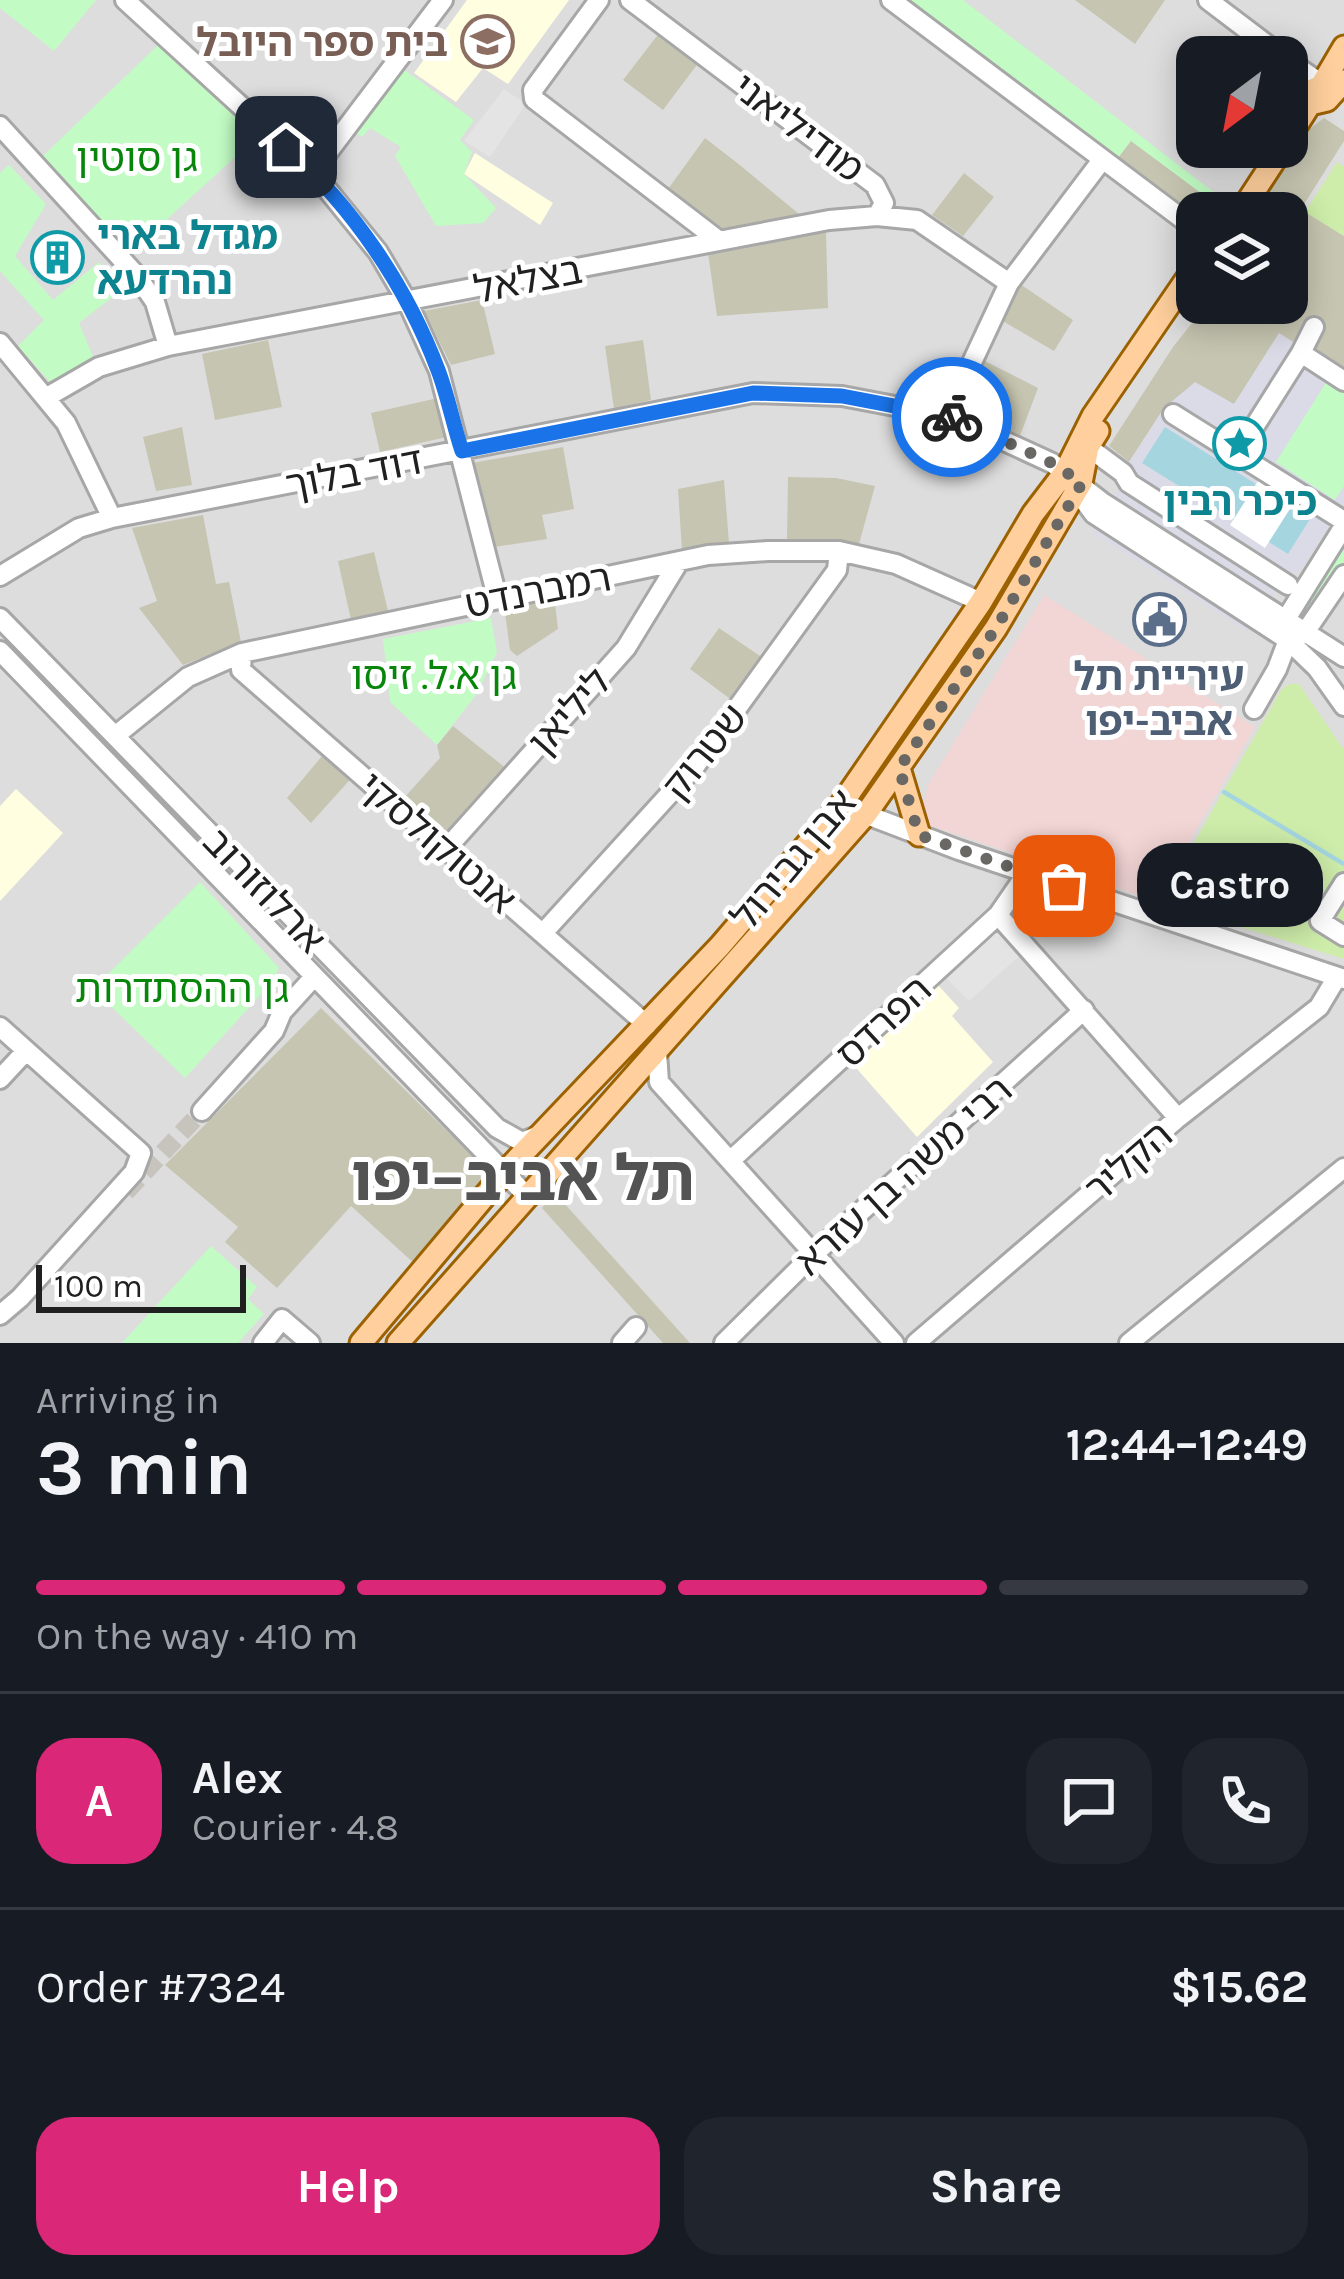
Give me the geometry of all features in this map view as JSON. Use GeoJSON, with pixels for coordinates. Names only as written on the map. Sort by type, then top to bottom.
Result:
{"type":"FeatureCollection","features":[{"type":"Feature","properties":{"kind":"main road"},"geometry":{"type":"LineString","coordinates":[[1308,107],[1336,95],[1344,47]]}},
{"type":"Feature","properties":{"kind":"main road","name":"אבן גבירול"},"geometry":{"type":"LineString","coordinates":[[361,1343],[505,1172],[647,1025],[842,805],[981,602],[1033,514],[1074,483],[1093,416],[1176,295]]}},
{"type":"Feature","properties":{"kind":"main road","name":"אבן גבירול"},"geometry":{"type":"LineString","coordinates":[[398,1343],[866,814],[996,628],[1074,483],[1088,447],[1176,311]]}},
{"type":"Feature","properties":{"kind":"main road"},"geometry":{"type":"LineString","coordinates":[[899,768],[919,835]]}},
{"type":"Feature","properties":{"kind":"street"},"geometry":{"type":"LineString","coordinates":[[125,0],[313,172],[378,252],[439,371],[497,597]]}},
{"type":"Feature","properties":{"kind":"street"},"geometry":{"type":"LineString","coordinates":[[313,172],[443,0]]}},
{"type":"Feature","properties":{"kind":"street"},"geometry":{"type":"LineString","coordinates":[[599,0],[533,90],[534,99],[718,240]]}},
{"type":"Feature","properties":{"kind":"street","name":"מודיליאני"},"geometry":{"type":"LineString","coordinates":[[630,0],[875,184],[884,203],[877,216],[917,220],[1009,283]]}},
{"type":"Feature","properties":{"kind":"street"},"geometry":{"type":"LineString","coordinates":[[891,0],[1176,215]]}},
{"type":"Feature","properties":{"kind":"street"},"geometry":{"type":"LineString","coordinates":[[1208,0],[1255,36]]}},
{"type":"Feature","properties":{"kind":"street"},"geometry":{"type":"LineString","coordinates":[[1308,75],[1336,95]]}},
{"type":"Feature","properties":{"kind":"street"},"geometry":{"type":"LineString","coordinates":[[0,125],[137,275],[155,302],[168,346]]}},
{"type":"Feature","properties":{"kind":"street"},"geometry":{"type":"LineString","coordinates":[[947,416],[1009,283],[1102,160]]}},
{"type":"Feature","properties":{"kind":"street","name":"בצלאל"},"geometry":{"type":"LineString","coordinates":[[47,397],[99,367],[168,346],[718,240],[877,216]]}},
{"type":"Feature","properties":{"kind":"street"},"geometry":{"type":"LineString","coordinates":[[1237,454],[1314,326]]}},
{"type":"Feature","properties":{"kind":"street"},"geometry":{"type":"LineString","coordinates":[[0,343],[47,397],[82,451],[112,518]]}},
{"type":"Feature","properties":{"kind":"street"},"geometry":{"type":"LineString","coordinates":[[1301,353],[1344,380]]}},
{"type":"Feature","properties":{"kind":"street","name":"דוד בלוך"},"geometry":{"type":"LineString","coordinates":[[0,576],[79,528],[112,518],[753,393],[842,396],[947,416],[1074,483]]}},
{"type":"Feature","properties":{"kind":"street"},"geometry":{"type":"LineString","coordinates":[[1173,415],[1344,524],[1286,619]]}},
{"type":"Feature","properties":{"kind":"street"},"geometry":{"type":"LineString","coordinates":[[1088,447],[1124,473],[1129,483],[1288,585]]}},
{"type":"Feature","properties":{"kind":"street"},"geometry":{"type":"LineString","coordinates":[[1074,483],[1286,619],[1302,652],[1344,706]]}},
{"type":"Feature","properties":{"kind":"street"},"geometry":{"type":"LineString","coordinates":[[1074,483],[1094,514],[1297,636],[1344,657]]}},
{"type":"Feature","properties":{"kind":"street","name":"רמברנדט"},"geometry":{"type":"LineString","coordinates":[[116,736],[188,676],[242,653],[709,555],[838,551],[896,564],[981,602]]}},
{"type":"Feature","properties":{"kind":"street","name":"שטרוק"},"geometry":{"type":"LineString","coordinates":[[543,933],[696,765],[837,570],[838,551]]}},
{"type":"Feature","properties":{"kind":"street","name":"ליליאן"},"geometry":{"type":"LineString","coordinates":[[446,849],[626,648],[679,563]]}},
{"type":"Feature","properties":{"kind":"street"},"geometry":{"type":"LineString","coordinates":[[1259,602],[1321,563]]}},
{"type":"Feature","properties":{"kind":"street"},"geometry":{"type":"LineString","coordinates":[[1330,686],[1297,670],[1274,685],[1254,709],[1297,636],[1344,577]]}},
{"type":"Feature","properties":{"kind":"street","name":"ארלוזורוב"},"geometry":{"type":"LineString","coordinates":[[0,618],[497,1128],[522,1142],[539,1135]]}},
{"type":"Feature","properties":{"kind":"street","name":"ארלוזורוב"},"geometry":{"type":"LineString","coordinates":[[0,651],[527,1196]]}},
{"type":"Feature","properties":{"kind":"street","name":"אנטוקולסקי"},"geometry":{"type":"LineString","coordinates":[[242,653],[241,670],[647,1025]]}},
{"type":"Feature","properties":{"kind":"street"},"geometry":{"type":"LineString","coordinates":[[842,805],[1340,978]]}},
{"type":"Feature","properties":{"kind":"street","name":"הפרדס"},"geometry":{"type":"LineString","coordinates":[[730,1161],[998,915],[1027,873]]}},
{"type":"Feature","properties":{"kind":"street"},"geometry":{"type":"LineString","coordinates":[[1344,883],[1320,921],[1344,936]]}},
{"type":"Feature","properties":{"kind":"street"},"geometry":{"type":"LineString","coordinates":[[998,915],[1178,1118]]}},
{"type":"Feature","properties":{"kind":"street"},"geometry":{"type":"LineString","coordinates":[[202,1111],[274,1031],[282,1012],[313,978]]}},
{"type":"Feature","properties":{"kind":"street","name":"הקליר"},"geometry":{"type":"LineString","coordinates":[[916,1343],[1178,1118],[1319,1007],[1340,978]]}},
{"type":"Feature","properties":{"kind":"street"},"geometry":{"type":"LineString","coordinates":[[282,1012],[308,1004],[344,1009]]}},
{"type":"Feature","properties":{"kind":"street","name":"רבי משה בן עזרא"},"geometry":{"type":"LineString","coordinates":[[724,1343],[814,1254],[1084,1010]]}},
{"type":"Feature","properties":{"kind":"street"},"geometry":{"type":"LineString","coordinates":[[0,1027],[141,1153],[134,1172],[0,1315]]}},
{"type":"Feature","properties":{"kind":"street"},"geometry":{"type":"LineString","coordinates":[[0,1079],[26,1051]]}},
{"type":"Feature","properties":{"kind":"street"},"geometry":{"type":"LineString","coordinates":[[657,1052],[659,1082],[894,1343]]}},
{"type":"Feature","properties":{"kind":"street"},"geometry":{"type":"LineString","coordinates":[[1129,1343],[1344,1168]]}},
{"type":"Feature","properties":{"kind":"street"},"geometry":{"type":"LineString","coordinates":[[262,1343],[282,1319],[310,1343]]}},
{"type":"Feature","properties":{"kind":"street"},"geometry":{"type":"LineString","coordinates":[[622,1343],[636,1327]]}},
{"type":"Feature","properties":{"kind":"shaded area"},"geometry":{"type":"Polygon","coordinates":[[[0,0],[1344,0],[1344,1343],[0,1343],[0,0]]]}},
{"type":"Feature","properties":{"kind":"shaded area","name":"בית ספר היובל"},"geometry":{"type":"Polygon","coordinates":[[[467,0],[569,0],[508,84],[483,68],[456,102],[414,73],[467,0]]]}},
{"type":"Feature","properties":{"kind":"shaded area"},"geometry":{"type":"Polygon","coordinates":[[[1075,0],[1165,0],[1135,44],[1075,0]]]}},
{"type":"Feature","properties":{"kind":"shaded area"},"geometry":{"type":"Polygon","coordinates":[[[660,32],[699,62],[663,110],[623,80],[660,32]]]}},
{"type":"Feature","properties":{"kind":"shaded area"},"geometry":{"type":"Polygon","coordinates":[[[504,89],[526,104],[490,157],[464,141],[504,89]]]}},
{"type":"Feature","properties":{"kind":"shaded area"},"geometry":{"type":"Polygon","coordinates":[[[1324,118],[1344,131],[1344,141],[1308,198],[1308,192],[1268,192],[1284,168],[1308,168],[1308,130],[1324,118]]]}},
{"type":"Feature","properties":{"kind":"shaded area"},"geometry":{"type":"Polygon","coordinates":[[[705,138],[799,214],[720,231],[668,189],[705,138]]]}},
{"type":"Feature","properties":{"kind":"shaded area"},"geometry":{"type":"Polygon","coordinates":[[[1130,140],[1200,192],[1176,192],[1176,215],[1111,167],[1130,140]]]}},
{"type":"Feature","properties":{"kind":"shaded area"},"geometry":{"type":"Polygon","coordinates":[[[475,153],[553,203],[540,225],[464,174],[475,153]]]}},
{"type":"Feature","properties":{"kind":"shaded area"},"geometry":{"type":"Polygon","coordinates":[[[964,173],[994,197],[963,236],[932,215],[964,173]]]}},
{"type":"Feature","properties":{"kind":"shaded area"},"geometry":{"type":"Polygon","coordinates":[[[1308,213],[1344,236],[1344,374],[1233,404],[1164,408],[1129,462],[1109,446],[1191,324],[1308,324],[1308,213]]]}},
{"type":"Feature","properties":{"kind":"shaded area"},"geometry":{"type":"Polygon","coordinates":[[[826,232],[828,308],[717,316],[708,253],[826,232]]]}},
{"type":"Feature","properties":{"kind":"shaded area"},"geometry":{"type":"Polygon","coordinates":[[[1020,284],[1073,320],[1054,351],[1001,320],[1020,284]]]}},
{"type":"Feature","properties":{"kind":"shaded area"},"geometry":{"type":"Polygon","coordinates":[[[482,300],[495,354],[451,365],[424,311],[482,300]]]}},
{"type":"Feature","properties":{"kind":"shaded area"},"geometry":{"type":"Polygon","coordinates":[[[1279,333],[1344,374],[1328,379],[1276,462],[1335,500],[1344,486],[1344,503],[1303,567],[1296,573],[1287,571],[1248,632],[1092,532],[1164,408],[1195,382],[1234,404],[1279,333]],[[1165,428],[1143,463],[1287,513],[1252,491],[1255,485],[1165,428]]]}},
{"type":"Feature","properties":{"kind":"shaded area"},"geometry":{"type":"Polygon","coordinates":[[[268,340],[282,407],[215,420],[202,354],[268,340]]]}},
{"type":"Feature","properties":{"kind":"shaded area"},"geometry":{"type":"Polygon","coordinates":[[[643,340],[651,400],[614,409],[605,346],[643,340]]]}},
{"type":"Feature","properties":{"kind":"shaded area"},"geometry":{"type":"Polygon","coordinates":[[[979,358],[1038,388],[1018,441],[957,411],[979,358]]]}},
{"type":"Feature","properties":{"kind":"shaded area"},"geometry":{"type":"Polygon","coordinates":[[[438,398],[447,437],[380,452],[371,413],[438,398]]]}},
{"type":"Feature","properties":{"kind":"shaded area"},"geometry":{"type":"Polygon","coordinates":[[[182,427],[192,485],[156,491],[143,437],[182,427]]]}},
{"type":"Feature","properties":{"kind":"shaded area"},"geometry":{"type":"Polygon","coordinates":[[[563,447],[574,509],[542,515],[547,539],[494,547],[472,463],[563,447]]]}},
{"type":"Feature","properties":{"kind":"shaded area"},"geometry":{"type":"Polygon","coordinates":[[[788,477],[836,478],[875,486],[859,544],[787,540],[788,477]]]}},
{"type":"Feature","properties":{"kind":"shaded area"},"geometry":{"type":"Polygon","coordinates":[[[724,480],[729,543],[682,550],[678,489],[724,480]]]}},
{"type":"Feature","properties":{"kind":"shaded area"},"geometry":{"type":"Polygon","coordinates":[[[203,515],[216,584],[229,582],[241,642],[183,665],[139,608],[157,601],[132,528],[203,515]]]}},
{"type":"Feature","properties":{"kind":"shaded area"},"geometry":{"type":"Polygon","coordinates":[[[374,552],[388,611],[351,620],[338,561],[374,552]]]}},
{"type":"Feature","properties":{"kind":"shaded area"},"geometry":{"type":"Polygon","coordinates":[[[554,595],[558,629],[517,656],[510,650],[504,605],[554,595]]]}},
{"type":"Feature","properties":{"kind":"shaded area"},"geometry":{"type":"Polygon","coordinates":[[[1044,595],[1255,727],[1156,901],[928,825],[922,810],[928,785],[1044,595]]]}},
{"type":"Feature","properties":{"kind":"shaded area"},"geometry":{"type":"Polygon","coordinates":[[[719,628],[763,658],[733,701],[690,669],[719,628]]]}},
{"type":"Feature","properties":{"kind":"shaded area"},"geometry":{"type":"Polygon","coordinates":[[[453,726],[507,769],[447,836],[403,799],[440,758],[437,745],[453,726]]]}},
{"type":"Feature","properties":{"kind":"shaded area"},"geometry":{"type":"Polygon","coordinates":[[[327,750],[355,774],[311,823],[287,798],[327,750]]]}},
{"type":"Feature","properties":{"kind":"shaded area"},"geometry":{"type":"Polygon","coordinates":[[[16,789],[63,833],[0,901],[0,806],[16,789]]]}},
{"type":"Feature","properties":{"kind":"shaded area"},"geometry":{"type":"Polygon","coordinates":[[[997,922],[1024,952],[969,1001],[942,974],[997,922]]]}},
{"type":"Feature","properties":{"kind":"shaded area"},"geometry":{"type":"Polygon","coordinates":[[[937,984],[959,1008],[952,1016],[993,1062],[917,1137],[850,1061],[937,984]]]}},
{"type":"Feature","properties":{"kind":"shaded area"},"geometry":{"type":"Polygon","coordinates":[[[321,1008],[480,1163],[481,1188],[416,1265],[351,1206],[277,1288],[225,1242],[238,1227],[165,1165],[321,1008]]]}},
{"type":"Feature","properties":{"kind":"shaded area"},"geometry":{"type":"Polygon","coordinates":[[[555,1193],[690,1343],[663,1343],[542,1208],[555,1193]]]}},
{"type":"Feature","properties":{"kind":"green space"},"geometry":{"type":"Polygon","coordinates":[[[0,0],[96,0],[54,51],[0,8],[0,0]]]}},
{"type":"Feature","properties":{"kind":"green space"},"geometry":{"type":"Polygon","coordinates":[[[903,0],[963,0],[1176,163],[1176,168],[1214,192],[1200,192],[1131,141],[1118,158],[903,0]]]}},
{"type":"Feature","properties":{"kind":"green space","name":"גן סוטין"},"geometry":{"type":"Polygon","coordinates":[[[158,45],[257,137],[131,252],[41,158],[158,45]]]}},
{"type":"Feature","properties":{"kind":"green space"},"geometry":{"type":"Polygon","coordinates":[[[399,66],[474,120],[460,140],[472,152],[464,174],[496,208],[483,223],[436,226],[395,156],[401,147],[370,128],[362,137],[350,129],[399,66]]]}},
{"type":"Feature","properties":{"kind":"green space"},"geometry":{"type":"Polygon","coordinates":[[[1337,162],[1344,167],[1344,236],[1308,214],[1337,162]]]}},
{"type":"Feature","properties":{"kind":"green space"},"geometry":{"type":"Polygon","coordinates":[[[9,165],[46,204],[15,256],[53,300],[99,262],[123,289],[79,323],[94,359],[50,382],[18,346],[44,320],[0,271],[0,173],[9,165]]]}},
{"type":"Feature","properties":{"kind":"green space"},"geometry":{"type":"Polygon","coordinates":[[[1329,378],[1344,388],[1344,486],[1335,500],[1275,463],[1329,378]]]}},
{"type":"Feature","properties":{"kind":"green space"},"geometry":{"type":"Polygon","coordinates":[[[1344,531],[1344,570],[1311,622],[1294,610],[1344,531]]]}},
{"type":"Feature","properties":{"kind":"green space","name":"גן א.ל. זיסו"},"geometry":{"type":"Polygon","coordinates":[[[491,618],[497,652],[476,695],[437,745],[390,702],[383,639],[491,618]]]}},
{"type":"Feature","properties":{"kind":"green space"},"geometry":{"type":"Polygon","coordinates":[[[1299,684],[1344,750],[1344,959],[1160,902],[1281,690],[1299,684]]]}},
{"type":"Feature","properties":{"kind":"green space","name":"גן ההסתדרות"},"geometry":{"type":"Polygon","coordinates":[[[200,882],[279,968],[272,982],[185,1078],[93,989],[200,882]]]}},
{"type":"Feature","properties":{"kind":"green space"},"geometry":{"type":"Polygon","coordinates":[[[211,1246],[257,1287],[248,1299],[264,1314],[238,1343],[122,1343],[211,1246]]]}},
{"type":"Feature","properties":{"kind":"water"},"geometry":{"type":"Polygon","coordinates":[[[1165,427],[1256,484],[1252,490],[1310,519],[1288,554],[1142,463],[1165,427]]]}},
{"type":"Feature","properties":{"kind":"pier"},"geometry":{"type":"Polygon","coordinates":[[[1258,481],[1293,504],[1265,548],[1230,525],[1258,481]]]}},
{"type":"Feature","properties":{"kind":"waterway"},"geometry":{"type":"LineString","coordinates":[[1224,792],[1344,864]]}},
{"type":"Feature","properties":{"kind":"tunnel"},"geometry":{"type":"LineString","coordinates":[[126,1192],[202,1111]]}},
{"type":"Feature","properties":{"kind":"way so far"},"geometry":{"type":"LineString","coordinates":[[952,417],[1052,463],[1082,483],[996,628],[899,768],[902,785],[919,835],[1064,886]]}},
{"type":"Feature","properties":{"kind":"place","name":"בית ספר היובל"},"geometry":{"type":"Point","coordinates":[487,42]}},
{"type":"Feature","properties":{"kind":"place","name":"מגדל בארי נהרדעא"},"geometry":{"type":"Point","coordinates":[58,257]}},
{"type":"Feature","properties":{"kind":"place","name":"כיכר רבין"},"geometry":{"type":"Point","coordinates":[1240,444]}},
{"type":"Feature","properties":{"kind":"place","name":"עיריית תל אביב-יפו"},"geometry":{"type":"Point","coordinates":[1159,619]}},
{"type":"Feature","properties":{"kind":"place","name":"Castro"},"geometry":{"type":"Point","coordinates":[1064,886]}},
{"type":"Feature","properties":{"kind":"district","name":"תל אביב–יפו"},"geometry":{"type":"Point","coordinates":[523,1178]}},
{"type":"Feature","properties":{"kind":"route"},"geometry":{"type":"LineString","coordinates":[[286,147],[313,172],[378,252],[408,303],[439,371],[462,451],[753,393],[842,396],[952,417]]}}]}
